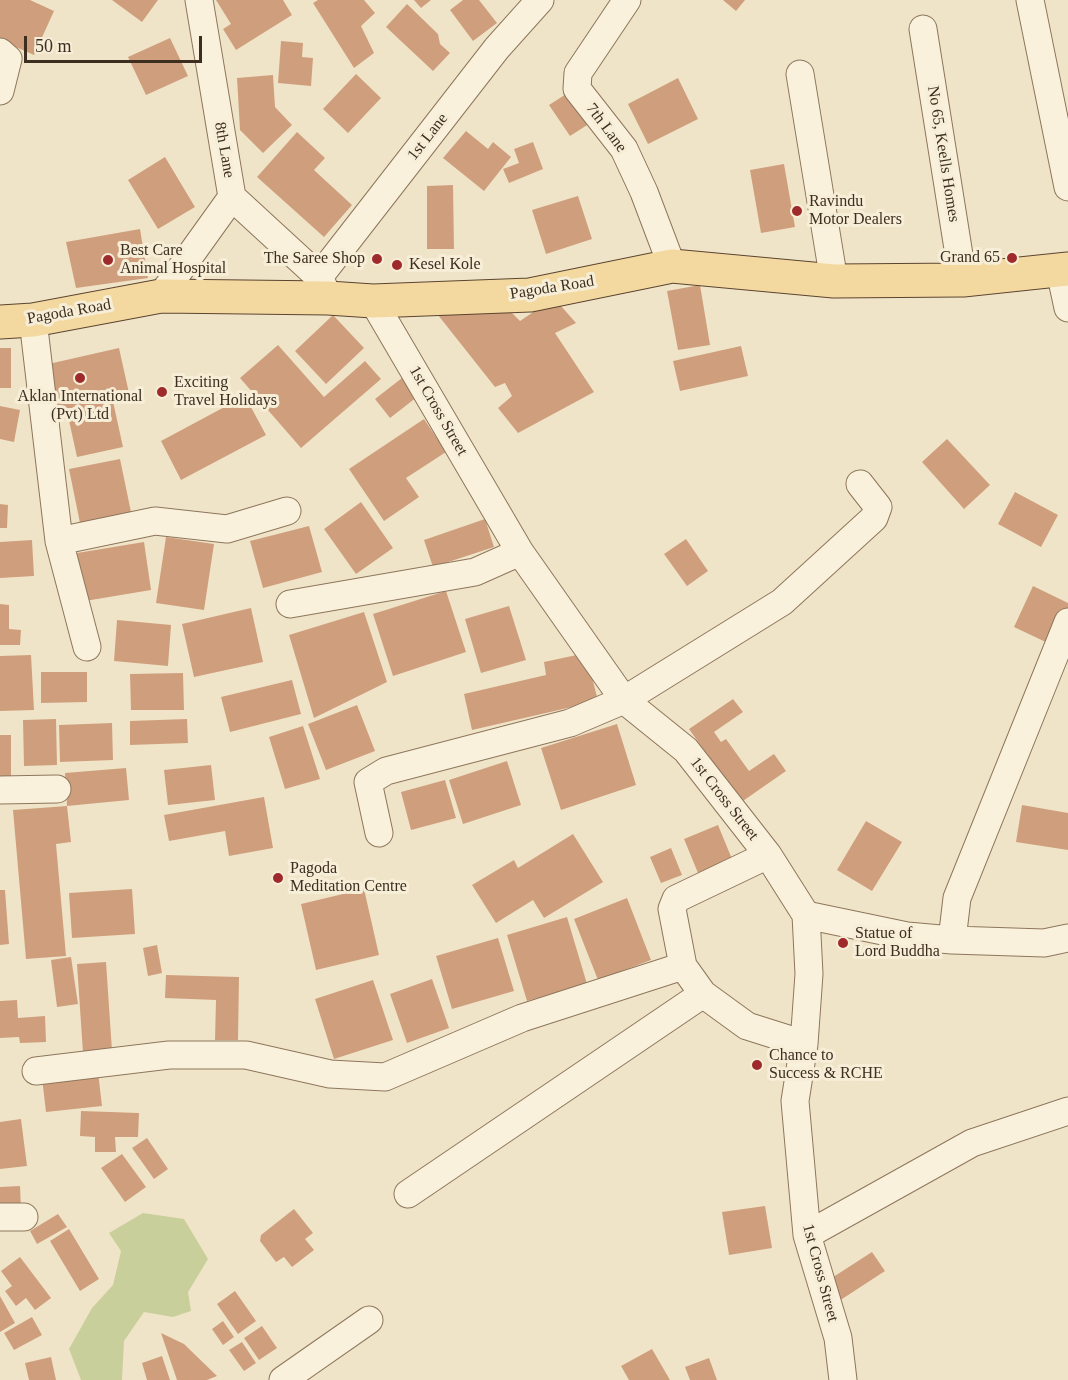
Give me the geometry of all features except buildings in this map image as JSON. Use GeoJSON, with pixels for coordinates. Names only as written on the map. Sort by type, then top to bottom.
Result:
{"type":"FeatureCollection","features":[{"type":"Feature","properties":{"kind":"main road","name":"Pagoda Road"},"geometry":{"type":"LineString","coordinates":[[0,322],[33,320],[160,296],[323,287],[373,301],[530,295],[672,266],[834,281],[963,280],[1064,270]]}},
{"type":"Feature","properties":{"kind":"street","name":"8th Lane"},"geometry":{"type":"LineString","coordinates":[[199,0],[232,197],[323,287]]}},
{"type":"Feature","properties":{"kind":"street","name":"1st Lane"},"geometry":{"type":"LineString","coordinates":[[323,287],[498,48],[540,0]]}},
{"type":"Feature","properties":{"kind":"street","name":"7th Lane"},"geometry":{"type":"LineString","coordinates":[[627,0],[578,73],[577,89],[624,149],[644,192],[672,266]]}},
{"type":"Feature","properties":{"kind":"street"},"geometry":{"type":"LineString","coordinates":[[1030,0],[1068,187]]}},
{"type":"Feature","properties":{"kind":"street","name":"No 65, Keells Homes"},"geometry":{"type":"LineString","coordinates":[[923,29],[963,280]]}},
{"type":"Feature","properties":{"kind":"street"},"geometry":{"type":"LineString","coordinates":[[0,52],[8,59],[0,91]]}},
{"type":"Feature","properties":{"kind":"street"},"geometry":{"type":"LineString","coordinates":[[800,74],[834,281]]}},
{"type":"Feature","properties":{"kind":"street"},"geometry":{"type":"LineString","coordinates":[[160,296],[232,197]]}},
{"type":"Feature","properties":{"kind":"street"},"geometry":{"type":"LineString","coordinates":[[1064,270],[1068,308]]}},
{"type":"Feature","properties":{"kind":"street","name":"1st Cross Street"},"geometry":{"type":"LineString","coordinates":[[373,301],[520,552],[624,700],[686,750],[768,855],[806,915],[809,974],[804,1044],[795,1101],[807,1235],[838,1338],[843,1380]]}},
{"type":"Feature","properties":{"kind":"street"},"geometry":{"type":"LineString","coordinates":[[33,320],[59,541],[87,647]]}},
{"type":"Feature","properties":{"kind":"street"},"geometry":{"type":"LineString","coordinates":[[379,833],[368,782],[386,771],[570,723],[624,700],[782,602],[874,518],[878,507],[860,484]]}},
{"type":"Feature","properties":{"kind":"street"},"geometry":{"type":"LineString","coordinates":[[59,541],[155,521],[227,530],[287,511]]}},
{"type":"Feature","properties":{"kind":"street"},"geometry":{"type":"LineString","coordinates":[[290,604],[475,572],[520,552]]}},
{"type":"Feature","properties":{"kind":"street"},"geometry":{"type":"LineString","coordinates":[[952,940],[957,898],[1068,622]]}},
{"type":"Feature","properties":{"kind":"street"},"geometry":{"type":"LineString","coordinates":[[0,790],[57,789]]}},
{"type":"Feature","properties":{"kind":"street"},"geometry":{"type":"LineString","coordinates":[[768,855],[676,899],[672,909],[683,966],[703,994],[747,1026],[804,1044]]}},
{"type":"Feature","properties":{"kind":"street"},"geometry":{"type":"LineString","coordinates":[[806,915],[907,936],[952,940],[1044,943],[1068,938]]}},
{"type":"Feature","properties":{"kind":"street"},"geometry":{"type":"LineString","coordinates":[[36,1071],[169,1055],[246,1055],[330,1074],[385,1077],[522,1018],[683,966]]}},
{"type":"Feature","properties":{"kind":"street"},"geometry":{"type":"LineString","coordinates":[[408,1194],[703,994]]}},
{"type":"Feature","properties":{"kind":"street"},"geometry":{"type":"LineString","coordinates":[[807,1235],[972,1143],[1068,1111]]}},
{"type":"Feature","properties":{"kind":"street"},"geometry":{"type":"LineString","coordinates":[[283,1380],[369,1320]]}},
{"type":"Feature","properties":{"kind":"green space"},"geometry":{"type":"Polygon","coordinates":[[[143,1213],[184,1219],[208,1259],[188,1292],[191,1311],[173,1317],[144,1312],[124,1341],[122,1380],[81,1380],[69,1349],[92,1308],[113,1285],[121,1251],[109,1233],[143,1213]]]}},
{"type":"Feature","properties":{"kind":"place","name":"Ravindu Motor Dealers"},"geometry":{"type":"Point","coordinates":[797,211]}},
{"type":"Feature","properties":{"kind":"place","name":"Grand 65"},"geometry":{"type":"Point","coordinates":[1012,258]}},
{"type":"Feature","properties":{"kind":"place","name":"The Saree Shop"},"geometry":{"type":"Point","coordinates":[377,259]}},
{"type":"Feature","properties":{"kind":"place","name":"Best Care Animal Hospital"},"geometry":{"type":"Point","coordinates":[108,260]}},
{"type":"Feature","properties":{"kind":"place","name":"Kesel Kole"},"geometry":{"type":"Point","coordinates":[397,265]}},
{"type":"Feature","properties":{"kind":"place","name":"Aklan International (Pvt) Ltd"},"geometry":{"type":"Point","coordinates":[80,378]}},
{"type":"Feature","properties":{"kind":"place","name":"Exciting Travel Holidays"},"geometry":{"type":"Point","coordinates":[162,392]}},
{"type":"Feature","properties":{"kind":"place","name":"Pagoda Meditation Centre"},"geometry":{"type":"Point","coordinates":[278,878]}},
{"type":"Feature","properties":{"kind":"place","name":"Statue of Lord Buddha"},"geometry":{"type":"Point","coordinates":[843,943]}},
{"type":"Feature","properties":{"kind":"place","name":"Chance to Success & RCHE"},"geometry":{"type":"Point","coordinates":[757,1065]}}]}
